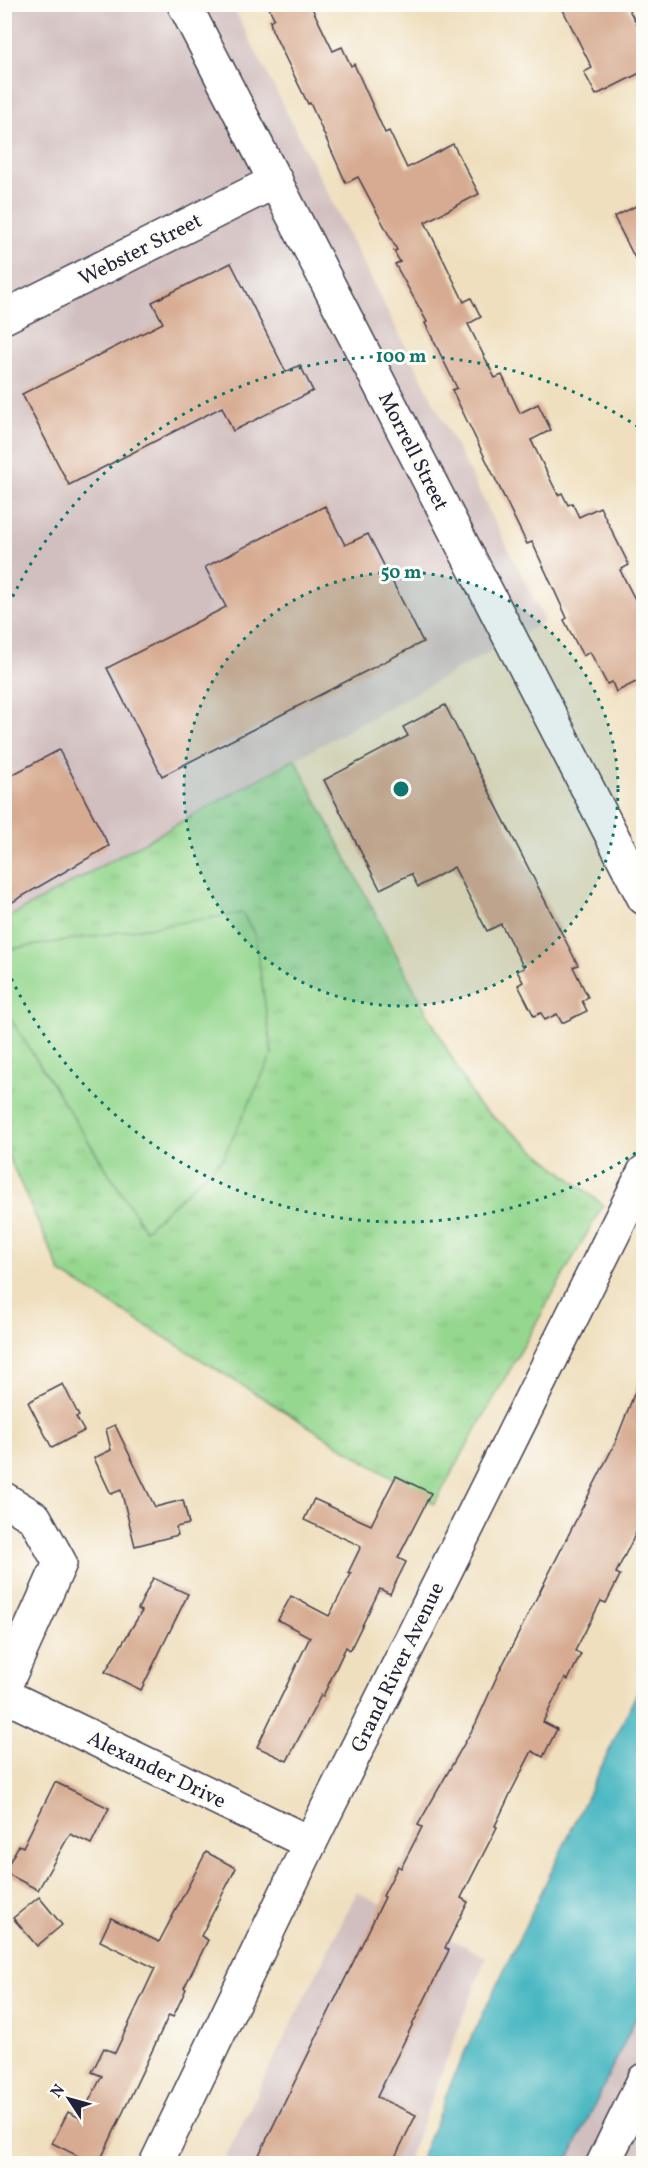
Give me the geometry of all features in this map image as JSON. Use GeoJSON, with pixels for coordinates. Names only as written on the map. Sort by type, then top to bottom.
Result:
{"type":"FeatureCollection","features":[{"type":"Feature","properties":{"kind":"street","name":"Morrell Street"},"geometry":{"type":"LineString","coordinates":[[184,4],[644,898]]}},
{"type":"Feature","properties":{"kind":"street","name":"Webster Street"},"geometry":{"type":"LineString","coordinates":[[4,317],[276,181]]}},
{"type":"Feature","properties":{"kind":"street","name":"Grand River Avenue"},"geometry":{"type":"LineString","coordinates":[[156,2163],[310,1843],[644,1172]]}},
{"type":"Feature","properties":{"kind":"street"},"geometry":{"type":"LineString","coordinates":[[4,1499],[35,1518],[60,1563],[4,1688]]}},
{"type":"Feature","properties":{"kind":"street","name":"Alexander Drive"},"geometry":{"type":"LineString","coordinates":[[4,1695],[310,1843]]}},
{"type":"Feature","properties":{"kind":"street"},"geometry":{"type":"LineString","coordinates":[[603,2163],[644,2080]]}},
{"type":"Feature","properties":{"kind":"shaded area"},"geometry":{"type":"Polygon","coordinates":[[[5,5],[232,5],[545,621],[5,920],[5,5]]]}},
{"type":"Feature","properties":{"kind":"shaded area"},"geometry":{"type":"Polygon","coordinates":[[[357,1892],[486,1957],[407,2163],[222,2164],[357,1892]]]}},
{"type":"Feature","properties":{"kind":"shaded area"},"geometry":{"type":"Polygon","coordinates":[[[643,2003],[643,2163],[567,2163],[643,2003]]]}},
{"type":"Feature","properties":{"kind":"green space"},"geometry":{"type":"Polygon","coordinates":[[[295,759],[410,981],[477,1104],[603,1205],[434,1504],[61,1273],[5,1149],[4,920],[295,759]]]}},
{"type":"Feature","properties":{"kind":"green space"},"geometry":{"type":"Polygon","coordinates":[[[242,913],[255,935],[272,1055],[223,1158],[145,1230],[5,1010],[5,950],[242,913]]]}},
{"type":"Feature","properties":{"kind":"water"},"geometry":{"type":"Polygon","coordinates":[[[643,1680],[643,2003],[567,2163],[419,2163],[458,2066],[643,1680]]]}},
{"type":"Feature","properties":{"kind":"building"},"geometry":{"type":"Polygon","coordinates":[[[267,4],[310,4],[333,51],[342,47],[351,66],[354,64],[385,133],[389,131],[407,168],[453,144],[479,194],[425,222],[464,302],[471,298],[481,317],[468,324],[495,378],[502,375],[520,413],[538,404],[551,430],[531,440],[558,495],[562,493],[568,505],[572,503],[579,517],[600,507],[629,565],[620,570],[644,617],[644,678],[616,692],[612,682],[607,684],[590,652],[583,656],[564,620],[567,618],[532,542],[527,544],[452,390],[457,388],[425,323],[427,322],[395,264],[400,262],[394,251],[397,250],[358,177],[346,183],[310,103],[308,104],[272,30],[270,21],[274,18],[267,4]]]}},
{"type":"Feature","properties":{"kind":"building"},"geometry":{"type":"Polygon","coordinates":[[[560,4],[626,4],[644,38],[644,71],[596,95],[584,72],[592,68],[560,4]]]}},
{"type":"Feature","properties":{"kind":"building"},"geometry":{"type":"Polygon","coordinates":[[[644,202],[644,276],[614,217],[644,202]]]}},
{"type":"Feature","properties":{"kind":"building"},"geometry":{"type":"Polygon","coordinates":[[[231,263],[286,372],[300,365],[313,391],[233,431],[222,407],[69,485],[22,394],[163,323],[152,302],[231,263]]]}},
{"type":"Feature","properties":{"kind":"building"},"geometry":{"type":"Polygon","coordinates":[[[325,506],[345,545],[368,534],[423,642],[162,776],[107,668],[226,607],[205,567],[325,506]]]}},
{"type":"Feature","properties":{"kind":"building"},"geometry":{"type":"Polygon","coordinates":[[[445,705],[578,965],[573,967],[588,997],[582,1001],[587,1011],[562,1023],[557,1014],[545,1020],[541,1013],[534,1016],[518,985],[523,982],[517,971],[524,968],[501,924],[487,931],[454,867],[418,887],[411,874],[380,889],[324,780],[408,736],[403,727],[445,705]]]}},
{"type":"Feature","properties":{"kind":"building"},"geometry":{"type":"Polygon","coordinates":[[[59,750],[109,846],[4,907],[4,779],[59,750]]]}},
{"type":"Feature","properties":{"kind":"building"},"geometry":{"type":"Polygon","coordinates":[[[642,1374],[644,1374],[644,1535],[637,1531],[616,1573],[620,1575],[606,1603],[601,1601],[575,1651],[581,1654],[568,1680],[565,1678],[543,1722],[557,1729],[543,1757],[532,1751],[511,1792],[495,1826],[497,1827],[461,1898],[468,1902],[445,1948],[449,1950],[377,2097],[416,2115],[392,2163],[255,2163],[385,1897],[383,1896],[398,1866],[401,1868],[422,1827],[418,1825],[476,1723],[498,1674],[615,1443],[642,1374]]]}},
{"type":"Feature","properties":{"kind":"building"},"geometry":{"type":"Polygon","coordinates":[[[63,1384],[84,1431],[52,1448],[28,1402],[63,1384]]]}},
{"type":"Feature","properties":{"kind":"building"},"geometry":{"type":"Polygon","coordinates":[[[115,1425],[155,1507],[183,1500],[189,1524],[176,1527],[178,1535],[135,1546],[121,1490],[111,1494],[94,1458],[111,1450],[106,1429],[115,1425]]]}},
{"type":"Feature","properties":{"kind":"building"},"geometry":{"type":"Polygon","coordinates":[[[396,1476],[431,1493],[398,1558],[406,1562],[390,1594],[380,1589],[350,1650],[346,1647],[323,1696],[321,1695],[287,1761],[257,1747],[310,1637],[278,1620],[291,1596],[329,1616],[351,1574],[348,1573],[361,1546],[304,1520],[314,1499],[371,1525],[396,1476]]]}},
{"type":"Feature","properties":{"kind":"building"},"geometry":{"type":"Polygon","coordinates":[[[153,1578],[188,1594],[141,1690],[105,1672],[142,1611],[138,1609],[153,1578]]]}},
{"type":"Feature","properties":{"kind":"building"},"geometry":{"type":"Polygon","coordinates":[[[55,1782],[109,1808],[91,1844],[70,1834],[38,1890],[4,1872],[19,1845],[23,1847],[55,1782]]]}},
{"type":"Feature","properties":{"kind":"building"},"geometry":{"type":"Polygon","coordinates":[[[206,1852],[236,1868],[201,1936],[208,1940],[184,1988],[186,1989],[173,2017],[169,2015],[99,2163],[92,2163],[52,2143],[68,2112],[80,2118],[102,2076],[92,2072],[104,2048],[115,2053],[155,1968],[100,1941],[111,1918],[159,1942],[206,1852]]]}},
{"type":"Feature","properties":{"kind":"building"},"geometry":{"type":"Polygon","coordinates":[[[39,1897],[62,1925],[37,1946],[13,1918],[39,1897]]]}}]}
